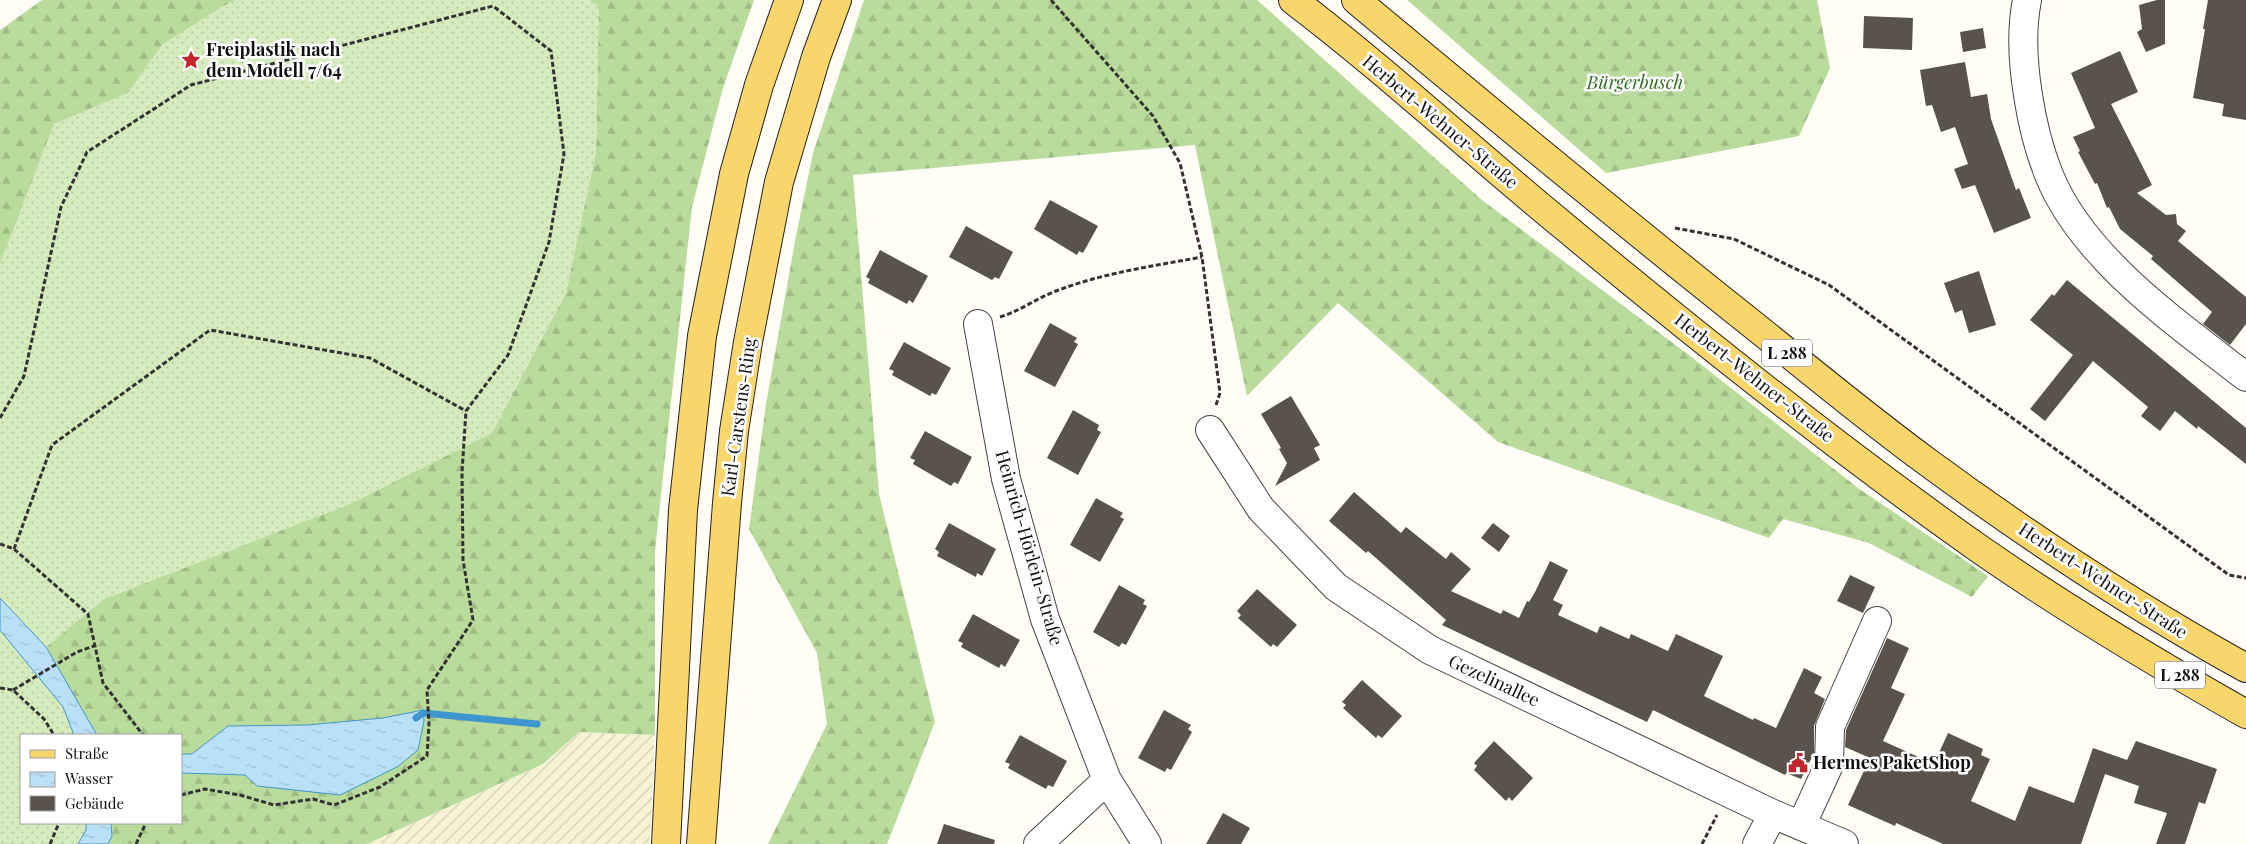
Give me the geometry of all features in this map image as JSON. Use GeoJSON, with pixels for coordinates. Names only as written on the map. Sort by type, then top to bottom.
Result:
{"type":"FeatureCollection","features":[{"type":"Feature","properties":{"kind":"main road"},"geometry":{"type":"LineString","coordinates":[[666,844],[683,510],[702,336],[734,174],[760,85],[790,0]]}},
{"type":"Feature","properties":{"kind":"main road","name":"Karl-Carstens-Ring"},"geometry":{"type":"LineString","coordinates":[[700,844],[727,503],[734,431],[748,342],[779,182],[816,57],[837,0]]}},
{"type":"Feature","properties":{"kind":"main road","name":"Herbert-Wehner-Straße"},"geometry":{"type":"LineString","coordinates":[[1292,0],[1575,236],[1704,340],[1905,495],[1984,551],[2079,614],[2246,714]]}},
{"type":"Feature","properties":{"kind":"main road","name":"Herbert-Wehner-Straße"},"geometry":{"type":"LineString","coordinates":[[1356,0],[1684,270],[1926,461],[2007,519],[2090,573],[2194,639],[2246,668]]}},
{"type":"Feature","properties":{"kind":"street"},"geometry":{"type":"LineString","coordinates":[[2027,0],[2024,26],[2024,57],[2030,107],[2041,151],[2050,176],[2061,198],[2076,223],[2100,253],[2164,314],[2246,377]]}},
{"type":"Feature","properties":{"kind":"street","name":"Heinrich-Hörlein-Straße"},"geometry":{"type":"LineString","coordinates":[[978,324],[1006,479],[1045,620],[1107,780],[1147,844]]}},
{"type":"Feature","properties":{"kind":"street","name":"Gezelinallee"},"geometry":{"type":"LineString","coordinates":[[1210,430],[1261,509],[1336,587],[1430,650],[1740,799],[1844,844]]}},
{"type":"Feature","properties":{"kind":"street"},"geometry":{"type":"LineString","coordinates":[[1801,826],[1829,765],[1830,728],[1877,622]]}},
{"type":"Feature","properties":{"kind":"street"},"geometry":{"type":"LineString","coordinates":[[1038,844],[1107,780]]}},
{"type":"Feature","properties":{"kind":"street"},"geometry":{"type":"LineString","coordinates":[[1757,844],[1773,814]]}},
{"type":"Feature","properties":{"kind":"path"},"geometry":{"type":"LineString","coordinates":[[1051,0],[1152,116],[1180,163],[1202,257],[1220,393],[1210,430]]}},
{"type":"Feature","properties":{"kind":"path"},"geometry":{"type":"LineString","coordinates":[[0,418],[24,376],[60,207],[87,152],[191,85],[493,6],[551,51],[564,154],[549,242],[508,355],[466,411],[462,472],[463,560],[473,620],[427,690],[429,724],[426,756],[380,787],[334,805],[314,799],[274,805],[240,795],[205,789],[182,795]]}},
{"type":"Feature","properties":{"kind":"path"},"geometry":{"type":"LineString","coordinates":[[1670,227],[1734,239],[1829,285],[2229,575],[2246,578]]}},
{"type":"Feature","properties":{"kind":"path"},"geometry":{"type":"LineString","coordinates":[[978,324],[1014,312],[1055,291],[1115,273],[1202,257]]}},
{"type":"Feature","properties":{"kind":"path"},"geometry":{"type":"LineString","coordinates":[[14,549],[52,445],[210,330],[370,358],[466,411]]}},
{"type":"Feature","properties":{"kind":"path"},"geometry":{"type":"LineString","coordinates":[[0,544],[14,549],[88,614],[103,683],[142,734]]}},
{"type":"Feature","properties":{"kind":"path"},"geometry":{"type":"LineString","coordinates":[[13,690],[78,652],[94,646]]}},
{"type":"Feature","properties":{"kind":"path"},"geometry":{"type":"LineString","coordinates":[[0,688],[13,690],[44,720],[53,734]]}},
{"type":"Feature","properties":{"kind":"path"},"geometry":{"type":"LineString","coordinates":[[1702,844],[1717,815],[1740,799]]}},
{"type":"Feature","properties":{"kind":"path"},"geometry":{"type":"LineString","coordinates":[[50,844],[59,824]]}},
{"type":"Feature","properties":{"kind":"path"},"geometry":{"type":"LineString","coordinates":[[136,844],[146,824]]}},
{"type":"Feature","properties":{"kind":"shaded area"},"geometry":{"type":"Polygon","coordinates":[[[579,732],[655,735],[650,844],[367,844],[543,764],[579,732]]]}},
{"type":"Feature","properties":{"kind":"green space"},"geometry":{"type":"Polygon","coordinates":[[[42,0],[237,0],[229,3],[162,45],[128,93],[54,124],[0,264],[0,30],[42,0]]]}},
{"type":"Feature","properties":{"kind":"green space"},"geometry":{"type":"Polygon","coordinates":[[[237,0],[589,0],[599,6],[596,152],[566,293],[492,433],[350,504],[104,599],[46,647],[0,598],[0,264],[54,124],[128,93],[162,45],[229,3],[237,0]]]}},
{"type":"Feature","properties":{"kind":"green space"},"geometry":{"type":"Polygon","coordinates":[[[589,0],[754,0],[723,88],[692,207],[655,551],[655,735],[579,732],[543,764],[367,844],[108,844],[112,836],[111,824],[182,824],[182,773],[377,775],[397,767],[422,710],[383,718],[307,725],[228,726],[192,754],[182,754],[182,734],[96,734],[46,647],[104,599],[350,504],[492,433],[566,293],[596,152],[599,6],[589,0]]]}},
{"type":"Feature","properties":{"kind":"green space"},"geometry":{"type":"Polygon","coordinates":[[[864,0],[1257,0],[1482,200],[1689,355],[1858,488],[1988,576],[1972,597],[1869,543],[1783,519],[1769,538],[1498,442],[1338,303],[1247,396],[1195,145],[853,175],[879,494],[935,722],[887,844],[768,844],[827,724],[817,653],[749,529],[766,404],[813,153],[864,0]]]}},
{"type":"Feature","properties":{"kind":"green space","name":"Bürgerbusch"},"geometry":{"type":"Polygon","coordinates":[[[1407,0],[1817,0],[1830,68],[1799,136],[1606,173],[1407,0]]]}},
{"type":"Feature","properties":{"kind":"green space"},"geometry":{"type":"Polygon","coordinates":[[[0,630],[63,707],[74,734],[20,734],[20,824],[86,824],[86,830],[78,844],[0,844],[0,630]]]}},
{"type":"Feature","properties":{"kind":"water"},"geometry":{"type":"Polygon","coordinates":[[[0,598],[46,647],[96,734],[74,734],[63,707],[0,630],[0,598]]]}},
{"type":"Feature","properties":{"kind":"water"},"geometry":{"type":"Polygon","coordinates":[[[423,710],[424,721],[418,750],[397,767],[340,795],[257,786],[245,775],[182,773],[182,754],[192,754],[228,726],[307,725],[383,718],[423,710]]]}},
{"type":"Feature","properties":{"kind":"water"},"geometry":{"type":"Polygon","coordinates":[[[86,824],[111,824],[112,836],[108,844],[78,844],[86,830],[86,824]]]}},
{"type":"Feature","properties":{"kind":"building"},"geometry":{"type":"Polygon","coordinates":[[[2157,0],[2165,0],[2165,44],[2146,52],[2137,32],[2142,29],[2139,5],[2157,0]]]}},
{"type":"Feature","properties":{"kind":"building"},"geometry":{"type":"Polygon","coordinates":[[[2208,0],[2246,0],[2246,120],[2222,116],[2224,104],[2193,98],[2208,0]]]}},
{"type":"Feature","properties":{"kind":"building"},"geometry":{"type":"Polygon","coordinates":[[[1864,16],[1913,18],[1912,50],[1863,48],[1864,16]]]}},
{"type":"Feature","properties":{"kind":"building"},"geometry":{"type":"Polygon","coordinates":[[[1983,28],[1986,48],[1963,52],[1960,32],[1983,28]]]}},
{"type":"Feature","properties":{"kind":"building"},"geometry":{"type":"Polygon","coordinates":[[[2120,51],[2138,92],[2111,104],[2152,185],[2137,193],[2166,215],[2176,214],[2177,224],[2186,231],[2178,241],[2246,297],[2246,324],[2230,345],[2203,324],[2212,312],[2151,259],[2153,256],[2120,229],[2109,207],[2107,208],[2097,183],[2095,184],[2078,152],[2080,151],[2073,137],[2095,128],[2071,73],[2120,51]]]}},
{"type":"Feature","properties":{"kind":"building"},"geometry":{"type":"Polygon","coordinates":[[[1965,62],[1971,97],[1987,94],[1991,119],[2016,190],[2019,188],[2031,218],[1994,233],[1975,185],[1962,189],[1954,169],[1968,164],[1955,127],[1941,132],[1932,105],[1926,106],[1920,70],[1965,62]]]}},
{"type":"Feature","properties":{"kind":"building"},"geometry":{"type":"Polygon","coordinates":[[[1050,200],[1098,226],[1083,253],[1079,251],[1077,255],[1034,229],[1050,200]]]}},
{"type":"Feature","properties":{"kind":"building"},"geometry":{"type":"Polygon","coordinates":[[[966,226],[1013,252],[999,279],[995,277],[992,280],[949,257],[966,226]]]}},
{"type":"Feature","properties":{"kind":"building"},"geometry":{"type":"Polygon","coordinates":[[[880,250],[928,276],[913,303],[909,300],[907,304],[868,283],[870,279],[866,277],[880,250]]]}},
{"type":"Feature","properties":{"kind":"building"},"geometry":{"type":"Polygon","coordinates":[[[1979,271],[1996,325],[1969,333],[1962,310],[1955,313],[1944,283],[1979,271]]]}},
{"type":"Feature","properties":{"kind":"building"},"geometry":{"type":"Polygon","coordinates":[[[2067,280],[2246,428],[2246,464],[2198,426],[2197,429],[2175,411],[2160,431],[2141,416],[2148,407],[2093,361],[2045,421],[2030,409],[2073,355],[2030,320],[2052,294],[2054,296],[2067,280]]]}},
{"type":"Feature","properties":{"kind":"building"},"geometry":{"type":"Polygon","coordinates":[[[1050,323],[1077,338],[1074,342],[1078,344],[1055,387],[1024,371],[1050,323]]]}},
{"type":"Feature","properties":{"kind":"building"},"geometry":{"type":"Polygon","coordinates":[[[904,342],[951,368],[936,395],[932,393],[930,396],[892,375],[894,371],[889,369],[904,342]]]}},
{"type":"Feature","properties":{"kind":"building"},"geometry":{"type":"Polygon","coordinates":[[[1291,396],[1320,445],[1314,448],[1320,460],[1275,486],[1287,463],[1279,449],[1281,448],[1261,414],[1291,396]]]}},
{"type":"Feature","properties":{"kind":"building"},"geometry":{"type":"Polygon","coordinates":[[[1073,410],[1099,425],[1097,430],[1101,432],[1078,475],[1047,458],[1073,410]]]}},
{"type":"Feature","properties":{"kind":"building"},"geometry":{"type":"Polygon","coordinates":[[[925,431],[972,457],[958,484],[954,482],[951,486],[913,464],[915,460],[910,458],[925,431]]]}},
{"type":"Feature","properties":{"kind":"building"},"geometry":{"type":"Polygon","coordinates":[[[1354,492],[1401,533],[1406,527],[1446,559],[1451,552],[1471,569],[1451,591],[1501,614],[1503,610],[1519,618],[1527,601],[1529,602],[1535,592],[1550,561],[1568,570],[1553,600],[1563,605],[1558,615],[1597,633],[1600,626],[1629,639],[1631,634],[1668,651],[1676,634],[1723,656],[1704,696],[1753,720],[1754,718],[1776,728],[1804,668],[1822,677],[1814,693],[1825,699],[1814,726],[1814,753],[1801,779],[1786,773],[1785,775],[1653,710],[1647,722],[1442,625],[1446,620],[1368,551],[1366,553],[1329,521],[1354,492]]]}},
{"type":"Feature","properties":{"kind":"building"},"geometry":{"type":"Polygon","coordinates":[[[1096,498],[1123,513],[1120,517],[1124,519],[1100,562],[1070,545],[1096,498]]]}},
{"type":"Feature","properties":{"kind":"building"},"geometry":{"type":"Polygon","coordinates":[[[949,523],[996,549],[982,576],[977,573],[976,577],[937,556],[939,552],[935,549],[949,523]]]}},
{"type":"Feature","properties":{"kind":"building"},"geometry":{"type":"Polygon","coordinates":[[[1493,523],[1510,536],[1499,552],[1481,538],[1493,523]]]}},
{"type":"Feature","properties":{"kind":"building"},"geometry":{"type":"Polygon","coordinates":[[[1850,575],[1875,587],[1863,613],[1837,601],[1850,575]]]}},
{"type":"Feature","properties":{"kind":"building"},"geometry":{"type":"Polygon","coordinates":[[[1119,585],[1145,600],[1143,604],[1147,606],[1126,645],[1122,643],[1119,647],[1093,632],[1119,585]]]}},
{"type":"Feature","properties":{"kind":"building"},"geometry":{"type":"Polygon","coordinates":[[[1257,589],[1297,625],[1277,647],[1273,644],[1271,647],[1238,618],[1241,615],[1237,611],[1257,589]]]}},
{"type":"Feature","properties":{"kind":"building"},"geometry":{"type":"Polygon","coordinates":[[[973,614],[1020,640],[1005,667],[1001,664],[999,668],[961,647],[963,643],[958,641],[973,614]]]}},
{"type":"Feature","properties":{"kind":"building"},"geometry":{"type":"Polygon","coordinates":[[[1887,638],[1909,648],[1891,688],[1905,694],[1883,741],[1934,764],[1948,733],[1983,749],[1981,755],[1990,759],[1971,801],[2015,821],[2029,786],[2074,803],[2093,748],[2127,760],[2136,741],[2217,769],[2205,804],[2199,802],[2185,844],[2156,844],[2167,813],[2134,803],[2139,786],[2105,774],[2081,844],[1943,844],[1896,823],[1895,826],[1848,805],[1870,758],[1845,747],[1846,730],[1887,638]]]}},
{"type":"Feature","properties":{"kind":"building"},"geometry":{"type":"Polygon","coordinates":[[[1362,680],[1402,716],[1382,738],[1378,735],[1376,738],[1343,708],[1346,705],[1342,702],[1362,680]]]}},
{"type":"Feature","properties":{"kind":"building"},"geometry":{"type":"Polygon","coordinates":[[[1164,710],[1191,725],[1188,729],[1192,732],[1171,770],[1167,768],[1165,772],[1138,758],[1164,710]]]}},
{"type":"Feature","properties":{"kind":"building"},"geometry":{"type":"Polygon","coordinates":[[[1020,735],[1067,761],[1053,787],[1048,785],[1046,789],[1008,768],[1010,764],[1005,762],[1020,735]]]}},
{"type":"Feature","properties":{"kind":"building"},"geometry":{"type":"Polygon","coordinates":[[[1494,741],[1533,778],[1512,801],[1509,797],[1506,801],[1474,770],[1477,766],[1474,763],[1494,741]]]}},
{"type":"Feature","properties":{"kind":"building"},"geometry":{"type":"Polygon","coordinates":[[[1223,813],[1250,828],[1241,844],[1206,844],[1223,813]]]}},
{"type":"Feature","properties":{"kind":"building"},"geometry":{"type":"Polygon","coordinates":[[[944,824],[995,840],[994,844],[937,844],[944,824]]]}},
{"type":"Feature","properties":{"kind":"waterway"},"geometry":{"type":"LineString","coordinates":[[416,718],[423,713],[537,724]]}},
{"type":"Feature","properties":{"kind":"place","name":"Freiplastik nach dem Modell 7/64"},"geometry":{"type":"Point","coordinates":[191,60]}},
{"type":"Feature","properties":{"kind":"place","name":"Hermes PaketShop"},"geometry":{"type":"Point","coordinates":[1798,763]}}]}
